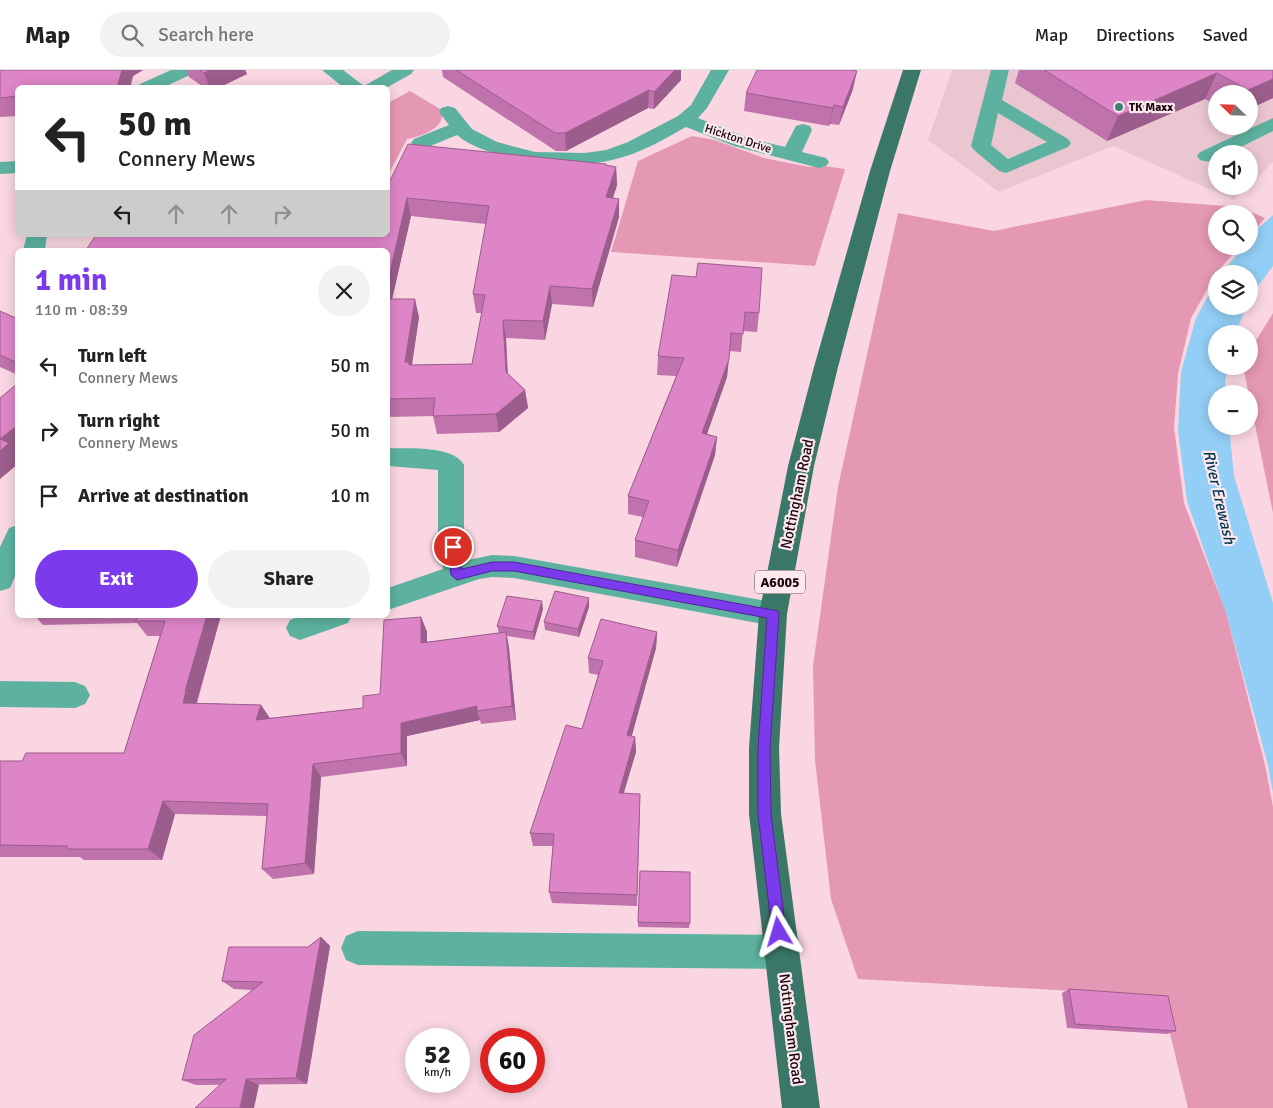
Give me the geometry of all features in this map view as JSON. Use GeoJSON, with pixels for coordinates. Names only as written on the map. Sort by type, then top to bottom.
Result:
{"type":"FeatureCollection","features":[{"type":"Feature","properties":{"kind":"main road","name":"Nottingham Road"},"geometry":{"type":"LineString","coordinates":[[801,1108],[765,814],[764,748],[774,614],[802,466],[826,367],[877,180],[912,70]]}},
{"type":"Feature","properties":{"kind":"street"},"geometry":{"type":"LineString","coordinates":[[153,85],[186,70]]}},
{"type":"Feature","properties":{"kind":"street"},"geometry":{"type":"LineString","coordinates":[[331,70],[353,85]]}},
{"type":"Feature","properties":{"kind":"street"},"geometry":{"type":"LineString","coordinates":[[378,85],[405,70]]}},
{"type":"Feature","properties":{"kind":"street","name":"Hickton Drive"},"geometry":{"type":"LineString","coordinates":[[448,112],[459,128],[483,142],[512,154],[534,158],[585,159],[610,155],[635,146],[685,120],[698,108],[720,70]]}},
{"type":"Feature","properties":{"kind":"street"},"geometry":{"type":"LineString","coordinates":[[993,103],[1000,70]]}},
{"type":"Feature","properties":{"kind":"street","name":"Hickton Drive"},"geometry":{"type":"LineString","coordinates":[[685,120],[741,142],[819,162]]}},
{"type":"Feature","properties":{"kind":"street"},"geometry":{"type":"LineString","coordinates":[[1207,156],[1273,124]]}},
{"type":"Feature","properties":{"kind":"street"},"geometry":{"type":"LineString","coordinates":[[421,143],[459,128]]}},
{"type":"Feature","properties":{"kind":"street","name":"Hickton Drive"},"geometry":{"type":"LineString","coordinates":[[791,156],[803,130]]}},
{"type":"Feature","properties":{"kind":"street"},"geometry":{"type":"LineString","coordinates":[[0,168],[15,167]]}},
{"type":"Feature","properties":{"kind":"street"},"geometry":{"type":"LineString","coordinates":[[390,457],[444,461],[452,465],[451,533],[457,575]]}},
{"type":"Feature","properties":{"kind":"street"},"geometry":{"type":"LineString","coordinates":[[0,580],[15,542]]}},
{"type":"Feature","properties":{"kind":"street"},"geometry":{"type":"LineString","coordinates":[[390,598],[457,575],[492,566],[514,567],[774,614]]}},
{"type":"Feature","properties":{"kind":"street"},"geometry":{"type":"LineString","coordinates":[[300,628],[329,618]]}},
{"type":"Feature","properties":{"kind":"street"},"geometry":{"type":"LineString","coordinates":[[0,694],[75,695]]}},
{"type":"Feature","properties":{"kind":"street"},"geometry":{"type":"LineString","coordinates":[[358,948],[781,952]]}},
{"type":"Feature","properties":{"kind":"shaded area"},"geometry":{"type":"Polygon","coordinates":[[[952,70],[1273,70],[1273,162],[1258,177],[1258,145],[1208,145],[1208,188],[1113,146],[999,192],[928,140],[952,70]]]}},
{"type":"Feature","properties":{"kind":"shaded area"},"geometry":{"type":"Polygon","coordinates":[[[410,91],[440,109],[442,115],[441,121],[432,130],[407,139],[390,171],[390,102],[410,91]]]}},
{"type":"Feature","properties":{"kind":"shaded area"},"geometry":{"type":"Polygon","coordinates":[[[692,136],[715,140],[764,158],[809,167],[824,166],[845,169],[815,266],[611,252],[638,161],[692,136]]]}},
{"type":"Feature","properties":{"kind":"shaded area"},"geometry":{"type":"Polygon","coordinates":[[[1223,195],[1239,195],[1234,200],[1223,195]]]}},
{"type":"Feature","properties":{"kind":"shaded area"},"geometry":{"type":"Polygon","coordinates":[[[1146,200],[1212,205],[1208,205],[1208,255],[1232,255],[1223,265],[1208,265],[1208,288],[1191,318],[1178,374],[1174,428],[1184,503],[1226,612],[1265,765],[1273,807],[1273,1108],[1188,1108],[1161,996],[858,979],[831,899],[815,760],[813,666],[838,487],[898,213],[994,231],[1146,200]]]}},
{"type":"Feature","properties":{"kind":"shaded area"},"geometry":{"type":"Polygon","coordinates":[[[1258,215],[1265,218],[1258,226],[1258,215]]]}},
{"type":"Feature","properties":{"kind":"shaded area"},"geometry":{"type":"Polygon","coordinates":[[[1273,313],[1273,513],[1257,435],[1258,385],[1247,385],[1245,375],[1258,375],[1258,337],[1273,313]]]}},
{"type":"Feature","properties":{"kind":"water"},"geometry":{"type":"Polygon","coordinates":[[[1273,215],[1273,266],[1258,286],[1258,265],[1228,265],[1237,255],[1258,255],[1258,228],[1273,215]]]}},
{"type":"Feature","properties":{"kind":"water","name":"River Erewash"},"geometry":{"type":"Polygon","coordinates":[[[1208,296],[1208,315],[1243,315],[1239,325],[1208,325],[1208,375],[1226,375],[1225,385],[1208,385],[1208,435],[1230,435],[1234,476],[1273,603],[1273,793],[1268,765],[1227,616],[1187,501],[1178,430],[1181,372],[1196,318],[1208,296]]]}},
{"type":"Feature","properties":{"kind":"building"},"geometry":{"type":"Polygon","coordinates":[[[0,70],[122,70],[118,85],[15,85],[15,96],[0,98],[0,70]]]}},
{"type":"Feature","properties":{"kind":"building"},"geometry":{"type":"Polygon","coordinates":[[[456,70],[675,70],[654,92],[649,90],[565,133],[555,133],[456,70]]]}},
{"type":"Feature","properties":{"kind":"building"},"geometry":{"type":"Polygon","coordinates":[[[757,70],[857,71],[843,107],[834,105],[833,108],[746,93],[757,70]]]}},
{"type":"Feature","properties":{"kind":"building"},"geometry":{"type":"Polygon","coordinates":[[[1044,70],[1273,70],[1273,79],[1258,86],[1239,85],[1217,73],[1118,116],[1044,70]]]}},
{"type":"Feature","properties":{"kind":"building"},"geometry":{"type":"Polygon","coordinates":[[[408,144],[606,164],[616,167],[606,197],[619,199],[592,289],[550,286],[543,321],[503,320],[506,372],[525,390],[496,414],[433,416],[435,398],[390,399],[390,299],[415,299],[405,362],[409,362],[409,365],[472,364],[485,295],[473,294],[489,206],[407,198],[390,272],[390,248],[87,248],[95,237],[390,237],[390,181],[408,144]]]}},
{"type":"Feature","properties":{"kind":"building"},"geometry":{"type":"Polygon","coordinates":[[[698,263],[762,268],[759,313],[745,312],[743,334],[731,333],[729,359],[702,433],[717,437],[678,550],[635,540],[649,501],[628,496],[684,358],[658,356],[672,275],[696,277],[698,263]]]}},
{"type":"Feature","properties":{"kind":"building"},"geometry":{"type":"Polygon","coordinates":[[[0,311],[15,318],[15,362],[0,355],[0,311]]]}},
{"type":"Feature","properties":{"kind":"building"},"geometry":{"type":"Polygon","coordinates":[[[15,386],[15,427],[0,439],[0,398],[15,386]]]}},
{"type":"Feature","properties":{"kind":"building"},"geometry":{"type":"Polygon","coordinates":[[[0,439],[9,443],[0,451],[0,439]]]}},
{"type":"Feature","properties":{"kind":"building"},"geometry":{"type":"Polygon","coordinates":[[[555,591],[589,598],[578,629],[544,622],[555,591]]]}},
{"type":"Feature","properties":{"kind":"building"},"geometry":{"type":"Polygon","coordinates":[[[507,596],[542,601],[533,632],[497,626],[507,596]]]}},
{"type":"Feature","properties":{"kind":"building"},"geometry":{"type":"Polygon","coordinates":[[[421,617],[421,643],[506,632],[512,706],[477,711],[477,706],[401,723],[401,753],[313,764],[305,863],[262,869],[268,804],[163,801],[148,849],[68,849],[67,846],[0,845],[0,761],[22,761],[26,753],[124,753],[165,621],[135,621],[138,618],[206,618],[183,703],[261,705],[256,720],[363,708],[363,696],[380,694],[384,620],[421,617]]]}},
{"type":"Feature","properties":{"kind":"building"},"geometry":{"type":"Polygon","coordinates":[[[601,619],[657,632],[627,735],[635,737],[619,793],[640,794],[637,895],[549,892],[554,834],[530,833],[566,725],[582,729],[603,661],[588,658],[601,619]]]}},
{"type":"Feature","properties":{"kind":"building"},"geometry":{"type":"Polygon","coordinates":[[[640,871],[690,872],[690,923],[638,922],[640,871]]]}},
{"type":"Feature","properties":{"kind":"building"},"geometry":{"type":"Polygon","coordinates":[[[321,937],[296,1078],[246,1079],[240,1108],[195,1108],[226,1079],[182,1080],[194,1035],[263,982],[222,981],[229,947],[308,947],[321,937]]]}},
{"type":"Feature","properties":{"kind":"building"},"geometry":{"type":"Polygon","coordinates":[[[1069,989],[1168,996],[1176,1031],[1075,1024],[1069,989]]]}},
{"type":"Feature","properties":{"kind":"place","name":"TK Maxx"},"geometry":{"type":"Point","coordinates":[1119,107]}},
{"type":"Feature","properties":{"kind":"route"},"geometry":{"type":"LineString","coordinates":[[453,547],[457,575],[492,566],[514,567],[579,577],[774,614],[764,748],[765,814],[779,932]]}}]}
